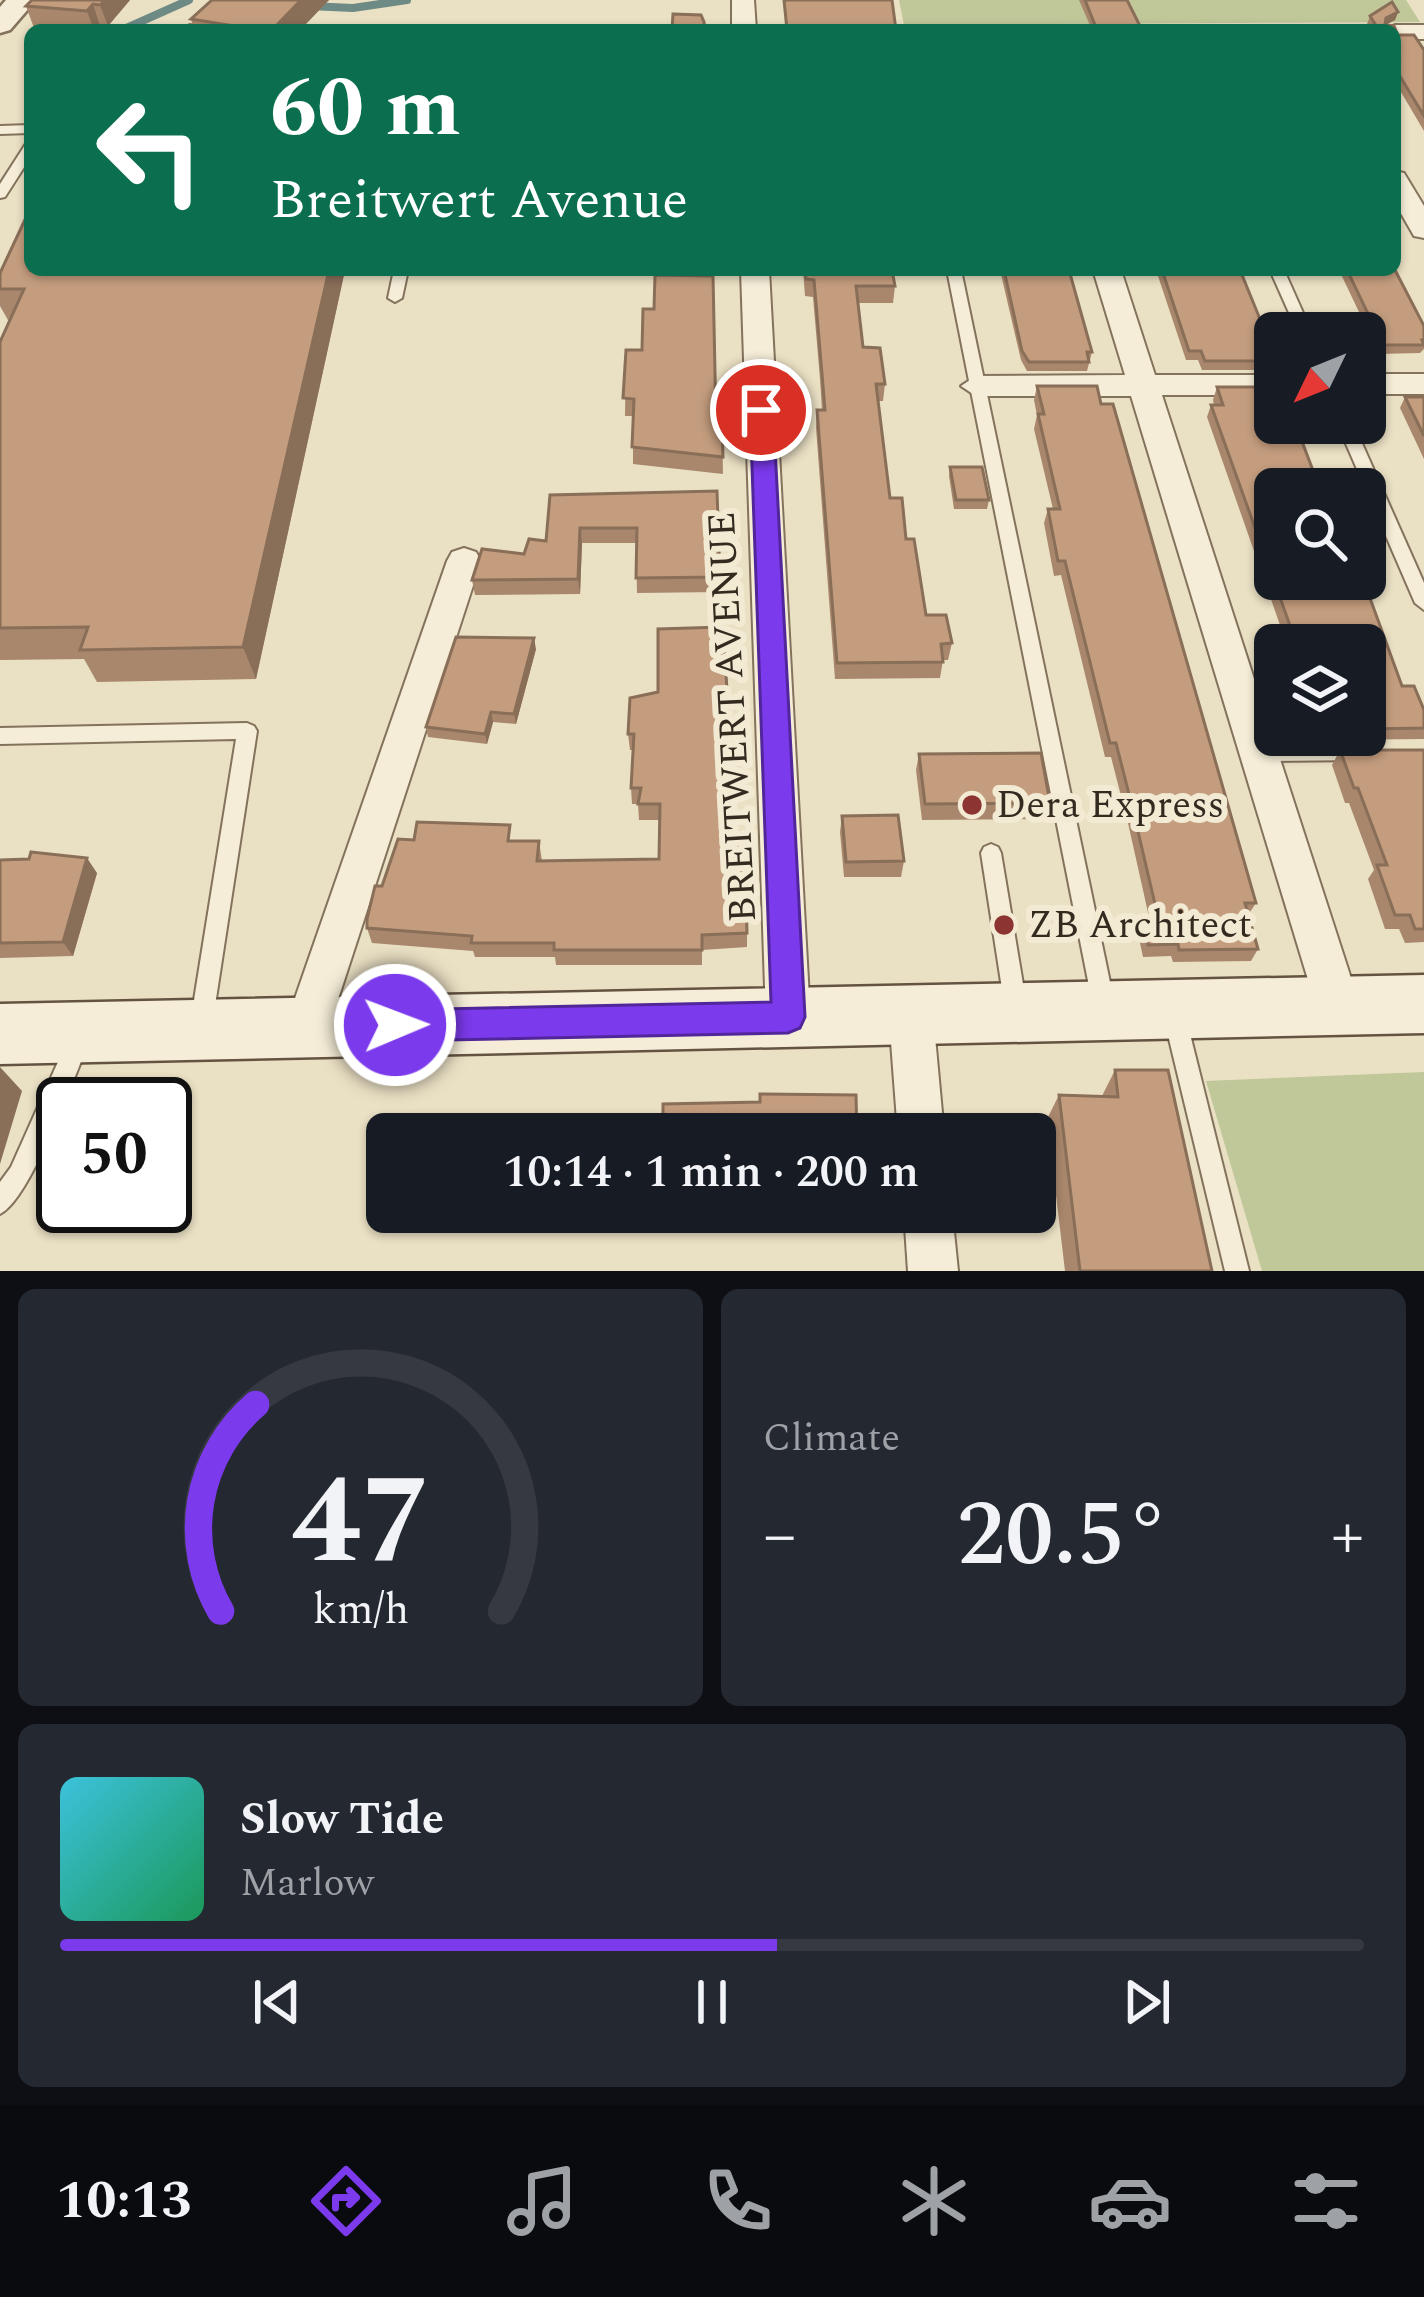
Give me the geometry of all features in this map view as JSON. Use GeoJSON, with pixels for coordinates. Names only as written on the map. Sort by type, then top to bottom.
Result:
{"type":"FeatureCollection","features":[{"type":"Feature","properties":{"kind":"main road"},"geometry":{"type":"LineString","coordinates":[[0,1034],[1424,1004]]}},
{"type":"Feature","properties":{"kind":"street"},"geometry":{"type":"LineString","coordinates":[[1401,190],[1424,230]]}},
{"type":"Feature","properties":{"kind":"street","name":"BREITWERT AVENUE"},"geometry":{"type":"LineString","coordinates":[[755,276],[788,1017]]}},
{"type":"Feature","properties":{"kind":"street"},"geometry":{"type":"LineString","coordinates":[[1109,276],[1254,737]]}},
{"type":"Feature","properties":{"kind":"street"},"geometry":{"type":"LineString","coordinates":[[1386,384],[1424,384]]}},
{"type":"Feature","properties":{"kind":"street"},"geometry":{"type":"LineString","coordinates":[[976,386],[1254,385]]}},
{"type":"Feature","properties":{"kind":"street"},"geometry":{"type":"LineString","coordinates":[[307,1027],[464,561]]}},
{"type":"Feature","properties":{"kind":"street"},"geometry":{"type":"LineString","coordinates":[[1260,756],[1338,1006]]}},
{"type":"Feature","properties":{"kind":"street"},"geometry":{"type":"LineString","coordinates":[[911,1015],[919,1113]]}},
{"type":"Feature","properties":{"kind":"street"},"geometry":{"type":"LineString","coordinates":[[930,1233],[933,1271]]}},
{"type":"Feature","properties":{"kind":"lane"},"geometry":{"type":"LineString","coordinates":[[0,194],[24,157]]}},
{"type":"Feature","properties":{"kind":"lane"},"geometry":{"type":"LineString","coordinates":[[395,298],[400,276]]}},
{"type":"Feature","properties":{"kind":"lane"},"geometry":{"type":"LineString","coordinates":[[955,276],[1105,1011]]}},
{"type":"Feature","properties":{"kind":"lane"},"geometry":{"type":"LineString","coordinates":[[1280,276],[1296,312]]}},
{"type":"Feature","properties":{"kind":"lane"},"geometry":{"type":"LineString","coordinates":[[1354,444],[1424,603]]}},
{"type":"Feature","properties":{"kind":"lane"},"geometry":{"type":"LineString","coordinates":[[0,736],[248,731],[200,1029]]}},
{"type":"Feature","properties":{"kind":"lane"},"geometry":{"type":"LineString","coordinates":[[991,853],[1017,1012]]}},
{"type":"Feature","properties":{"kind":"lane"},"geometry":{"type":"LineString","coordinates":[[1173,1009],[1237,1271]]}},
{"type":"Feature","properties":{"kind":"lane"},"geometry":{"type":"LineString","coordinates":[[0,1202],[19,1175],[82,1032]]}},
{"type":"Feature","properties":{"kind":"green space"},"geometry":{"type":"Polygon","coordinates":[[[899,0],[1406,0],[1420,22],[1076,24],[904,24],[899,0]]]}},
{"type":"Feature","properties":{"kind":"green space"},"geometry":{"type":"Polygon","coordinates":[[[1424,1072],[1424,1271],[1262,1271],[1206,1081],[1424,1072]]]}},
{"type":"Feature","properties":{"kind":"building"},"geometry":{"type":"Polygon","coordinates":[[[32,0],[105,0],[87,11],[26,6],[32,0]]]}},
{"type":"Feature","properties":{"kind":"building"},"geometry":{"type":"Polygon","coordinates":[[[212,0],[301,0],[278,24],[191,19],[212,0]]]}},
{"type":"Feature","properties":{"kind":"building"},"geometry":{"type":"Polygon","coordinates":[[[784,0],[892,0],[895,24],[786,24],[784,0]]]}},
{"type":"Feature","properties":{"kind":"building"},"geometry":{"type":"Polygon","coordinates":[[[1085,0],[1127,0],[1139,24],[1095,24],[1085,0]]]}},
{"type":"Feature","properties":{"kind":"building"},"geometry":{"type":"Polygon","coordinates":[[[1392,2],[1398,12],[1386,18],[1385,24],[1375,24],[1370,16],[1392,2]]]}},
{"type":"Feature","properties":{"kind":"building"},"geometry":{"type":"Polygon","coordinates":[[[673,14],[701,15],[704,24],[672,24],[673,14]]]}},
{"type":"Feature","properties":{"kind":"building"},"geometry":{"type":"Polygon","coordinates":[[[1401,35],[1414,35],[1424,50],[1424,116],[1401,78],[1401,35]]]}},
{"type":"Feature","properties":{"kind":"building"},"geometry":{"type":"Polygon","coordinates":[[[24,222],[24,276],[328,276],[243,647],[80,650],[88,627],[0,628],[0,342],[24,289],[0,289],[0,273],[24,222]]]}},
{"type":"Feature","properties":{"kind":"building"},"geometry":{"type":"Polygon","coordinates":[[[655,276],[713,276],[716,420],[722,420],[723,457],[632,447],[634,399],[623,398],[626,350],[642,350],[643,309],[654,309],[655,276]]]}},
{"type":"Feature","properties":{"kind":"building"},"geometry":{"type":"Polygon","coordinates":[[[893,276],[895,286],[856,286],[863,347],[880,348],[885,384],[876,384],[890,498],[902,498],[906,539],[914,539],[926,615],[946,615],[952,643],[941,644],[943,662],[837,663],[817,410],[825,410],[814,280],[806,279],[893,276]]]}},
{"type":"Feature","properties":{"kind":"building"},"geometry":{"type":"Polygon","coordinates":[[[1005,276],[1071,276],[1092,352],[1087,352],[1089,362],[1029,362],[1022,351],[1005,276]]]}},
{"type":"Feature","properties":{"kind":"building"},"geometry":{"type":"Polygon","coordinates":[[[1164,276],[1242,276],[1257,312],[1254,361],[1205,361],[1201,351],[1189,351],[1164,276]]]}},
{"type":"Feature","properties":{"kind":"building"},"geometry":{"type":"Polygon","coordinates":[[[1350,276],[1398,276],[1424,326],[1424,345],[1386,345],[1386,312],[1367,312],[1350,276]]]}},
{"type":"Feature","properties":{"kind":"building"},"geometry":{"type":"Polygon","coordinates":[[[1037,386],[1097,386],[1101,404],[1113,404],[1256,903],[1245,903],[1258,949],[1179,950],[1178,944],[1148,945],[1143,917],[1158,917],[1065,561],[1058,561],[1048,509],[1060,509],[1038,414],[1044,414],[1037,386]]]}},
{"type":"Feature","properties":{"kind":"building"},"geometry":{"type":"Polygon","coordinates":[[[1217,387],[1254,387],[1254,444],[1303,444],[1312,468],[1254,468],[1254,525],[1211,405],[1223,405],[1217,387]]]}},
{"type":"Feature","properties":{"kind":"building"},"geometry":{"type":"Polygon","coordinates":[[[1405,397],[1424,397],[1424,436],[1405,397]]]}},
{"type":"Feature","properties":{"kind":"building"},"geometry":{"type":"Polygon","coordinates":[[[950,467],[982,467],[989,500],[956,500],[950,467]]]}},
{"type":"Feature","properties":{"kind":"building"},"geometry":{"type":"Polygon","coordinates":[[[717,491],[720,577],[636,578],[637,528],[580,528],[578,579],[472,580],[482,549],[524,554],[529,539],[546,541],[550,495],[717,491]]]}},
{"type":"Feature","properties":{"kind":"building"},"geometry":{"type":"Polygon","coordinates":[[[1281,600],[1371,600],[1379,624],[1289,624],[1281,600]]]}},
{"type":"Feature","properties":{"kind":"building"},"geometry":{"type":"Polygon","coordinates":[[[723,627],[736,832],[744,832],[747,933],[702,935],[702,950],[554,950],[554,943],[471,943],[472,936],[367,928],[375,886],[382,886],[398,839],[414,840],[417,822],[510,825],[508,841],[539,841],[537,861],[659,859],[660,804],[638,804],[641,788],[631,788],[630,698],[658,692],[658,629],[723,627]]]}},
{"type":"Feature","properties":{"kind":"building"},"geometry":{"type":"Polygon","coordinates":[[[456,637],[534,638],[514,714],[491,712],[485,734],[426,727],[456,637]]]}},
{"type":"Feature","properties":{"kind":"building"},"geometry":{"type":"Polygon","coordinates":[[[1386,642],[1402,686],[1414,686],[1424,710],[1424,728],[1386,729],[1386,642]]]}},
{"type":"Feature","properties":{"kind":"building"},"geometry":{"type":"Polygon","coordinates":[[[1424,750],[1424,929],[1415,929],[1410,915],[1395,915],[1377,865],[1387,865],[1358,788],[1342,756],[1424,750]]]}},
{"type":"Feature","properties":{"kind":"building"},"geometry":{"type":"Polygon","coordinates":[[[1041,753],[1050,803],[925,804],[919,754],[1041,753]]]}},
{"type":"Feature","properties":{"kind":"building"},"geometry":{"type":"Polygon","coordinates":[[[898,815],[904,861],[846,862],[842,816],[898,815]]]}},
{"type":"Feature","properties":{"kind":"building"},"geometry":{"type":"Polygon","coordinates":[[[31,852],[87,858],[63,942],[0,943],[0,860],[29,859],[31,852]]]}},
{"type":"Feature","properties":{"kind":"building"},"geometry":{"type":"Polygon","coordinates":[[[1115,1070],[1168,1070],[1212,1271],[1080,1271],[1059,1095],[1118,1097],[1115,1070]]]}},
{"type":"Feature","properties":{"kind":"building"},"geometry":{"type":"Polygon","coordinates":[[[760,1094],[856,1095],[856,1113],[663,1113],[663,1104],[760,1102],[760,1094]]]}},
{"type":"Feature","properties":{"kind":"waterway"},"geometry":{"type":"LineString","coordinates":[[135,24],[189,0]]}},
{"type":"Feature","properties":{"kind":"waterway"},"geometry":{"type":"LineString","coordinates":[[309,6],[353,8],[407,0]]}},
{"type":"Feature","properties":{"kind":"place","name":"Dera Express"},"geometry":{"type":"Point","coordinates":[972,805]}},
{"type":"Feature","properties":{"kind":"place","name":"ZB Architect"},"geometry":{"type":"Point","coordinates":[1004,925]}},
{"type":"Feature","properties":{"kind":"route"},"geometry":{"type":"LineString","coordinates":[[395,1025],[788,1017],[761,410]]}}]}
